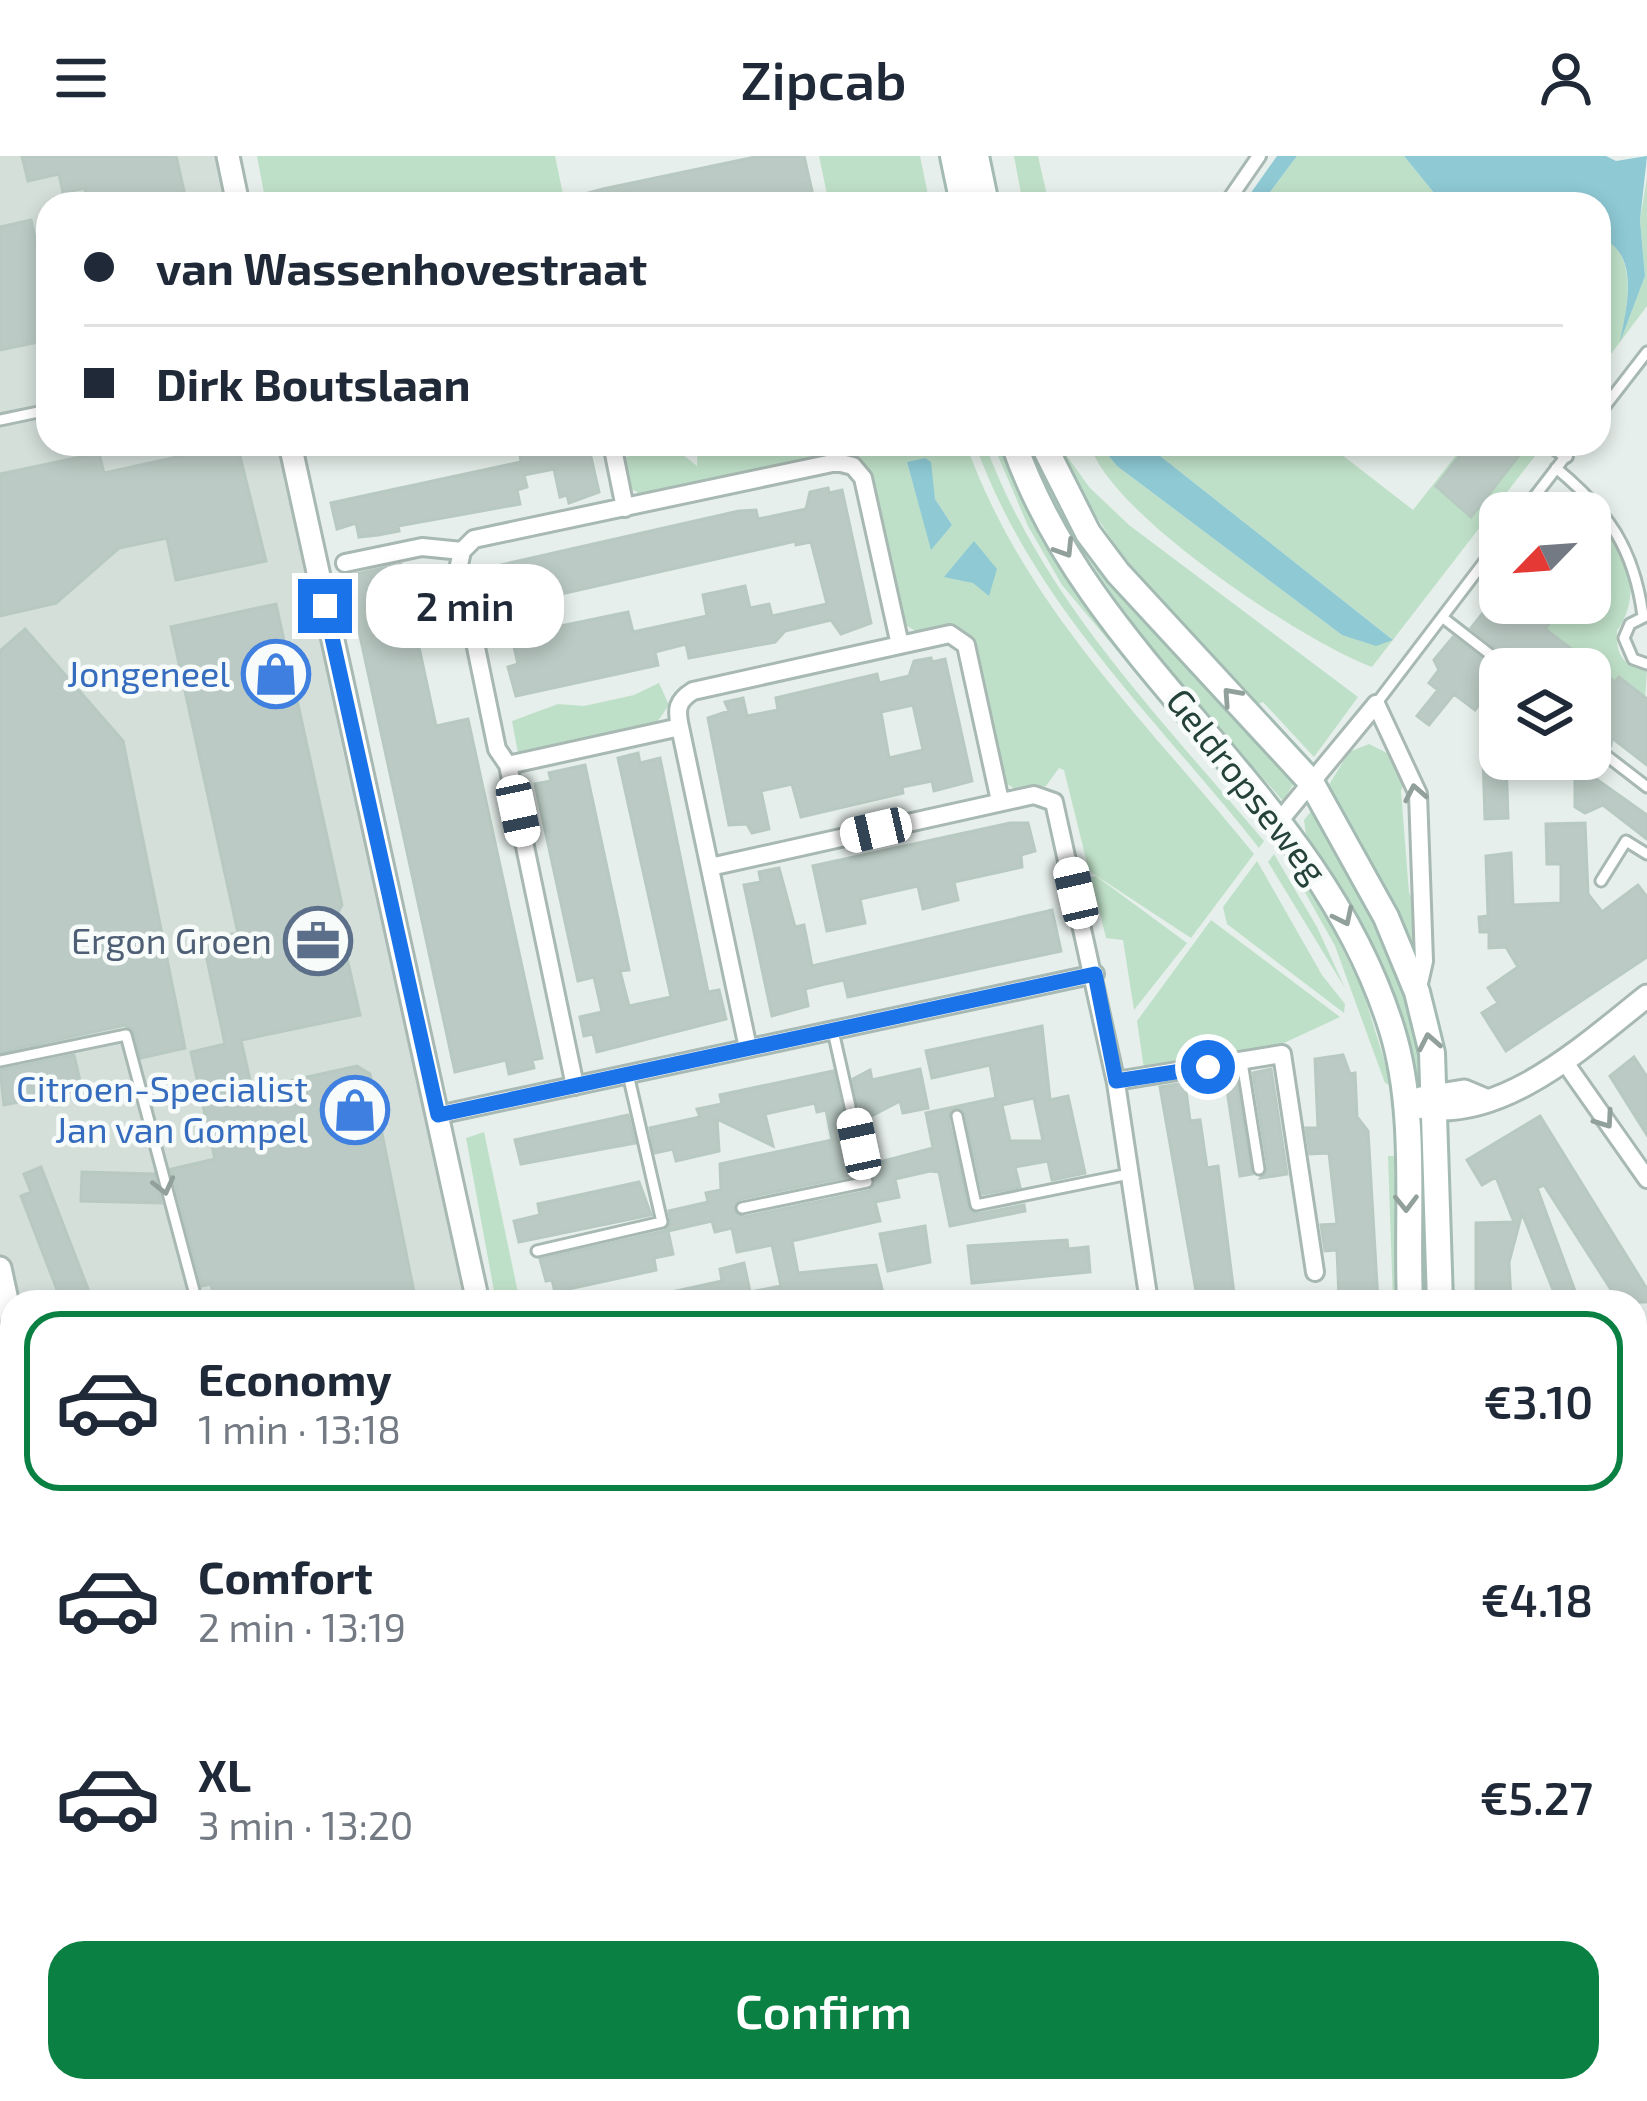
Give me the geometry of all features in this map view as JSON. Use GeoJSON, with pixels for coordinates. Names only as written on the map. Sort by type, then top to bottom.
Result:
{"type":"FeatureCollection","features":[{"type":"Feature","properties":{"kind":"main road"},"geometry":{"type":"LineString","coordinates":[[953,156],[960,192]]}},
{"type":"Feature","properties":{"kind":"main road"},"geometry":{"type":"LineString","coordinates":[[976,156],[984,192]]}},
{"type":"Feature","properties":{"kind":"main road","name":"Geldropseweg"},"geometry":{"type":"LineString","coordinates":[[1019,456],[1057,538],[1107,613],[1281,819],[1342,912],[1383,1003],[1401,1066],[1410,1290]]}},
{"type":"Feature","properties":{"kind":"main road","name":"Geldropseweg"},"geometry":{"type":"LineString","coordinates":[[1049,456],[1088,533],[1118,573],[1311,782],[1365,872],[1418,992],[1436,1101],[1440,1290]]}},
{"type":"Feature","properties":{"kind":"street"},"geometry":{"type":"LineString","coordinates":[[228,156],[236,192]]}},
{"type":"Feature","properties":{"kind":"street"},"geometry":{"type":"LineString","coordinates":[[1235,192],[1259,156]]}},
{"type":"Feature","properties":{"kind":"street"},"geometry":{"type":"LineString","coordinates":[[293,456],[475,1290]]}},
{"type":"Feature","properties":{"kind":"street"},"geometry":{"type":"LineString","coordinates":[[615,456],[626,508]]}},
{"type":"Feature","properties":{"kind":"street"},"geometry":{"type":"LineString","coordinates":[[575,1086],[508,765],[497,748],[459,565],[462,551],[474,539],[837,462],[854,466],[862,478],[900,645]]}},
{"type":"Feature","properties":{"kind":"street"},"geometry":{"type":"LineString","coordinates":[[345,563],[422,547],[462,551]]}},
{"type":"Feature","properties":{"kind":"street"},"geometry":{"type":"LineString","coordinates":[[748,1048],[676,711],[682,698],[694,691],[950,634],[966,645],[1000,801]]}},
{"type":"Feature","properties":{"kind":"street"},"geometry":{"type":"LineString","coordinates":[[1281,819],[1376,704]]}},
{"type":"Feature","properties":{"kind":"street","name":"Geldropseweg"},"geometry":{"type":"LineString","coordinates":[[1376,704],[1418,794],[1424,961],[1418,992]]}},
{"type":"Feature","properties":{"kind":"street"},"geometry":{"type":"LineString","coordinates":[[508,765],[680,727]]}},
{"type":"Feature","properties":{"kind":"street"},"geometry":{"type":"LineString","coordinates":[[710,867],[1044,794],[1058,812],[1095,974],[1147,1290]]}},
{"type":"Feature","properties":{"kind":"street"},"geometry":{"type":"LineString","coordinates":[[438,1115],[1095,974]]}},
{"type":"Feature","properties":{"kind":"street"},"geometry":{"type":"LineString","coordinates":[[1404,1105],[1464,1091],[1483,1099],[1564,1061],[1647,996]]}},
{"type":"Feature","properties":{"kind":"street"},"geometry":{"type":"LineString","coordinates":[[1116,1081],[1282,1054],[1315,1272]]}},
{"type":"Feature","properties":{"kind":"street"},"geometry":{"type":"LineString","coordinates":[[1564,1061],[1647,1179]]}},
{"type":"Feature","properties":{"kind":"lane"},"geometry":{"type":"LineString","coordinates":[[1611,398],[1647,352]]}},
{"type":"Feature","properties":{"kind":"lane"},"geometry":{"type":"LineString","coordinates":[[0,421],[36,413]]}},
{"type":"Feature","properties":{"kind":"lane"},"geometry":{"type":"LineString","coordinates":[[1538,492],[1566,456]]}},
{"type":"Feature","properties":{"kind":"lane"},"geometry":{"type":"LineString","coordinates":[[1556,468],[1597,504],[1631,556],[1645,616],[1630,624],[1624,646],[1633,659],[1647,664]]}},
{"type":"Feature","properties":{"kind":"lane"},"geometry":{"type":"LineString","coordinates":[[1376,704],[1479,569]]}},
{"type":"Feature","properties":{"kind":"lane"},"geometry":{"type":"LineString","coordinates":[[1442,617],[1482,648]]}},
{"type":"Feature","properties":{"kind":"lane"},"geometry":{"type":"LineString","coordinates":[[1611,759],[1647,787]]}},
{"type":"Feature","properties":{"kind":"lane"},"geometry":{"type":"LineString","coordinates":[[1601,881],[1626,841],[1647,854]]}},
{"type":"Feature","properties":{"kind":"lane"},"geometry":{"type":"LineString","coordinates":[[742,1208],[867,1182],[833,1030]]}},
{"type":"Feature","properties":{"kind":"lane"},"geometry":{"type":"LineString","coordinates":[[0,1061],[126,1035],[194,1290]]}},
{"type":"Feature","properties":{"kind":"lane"},"geometry":{"type":"LineString","coordinates":[[1243,1062],[1259,1169]]}},
{"type":"Feature","properties":{"kind":"lane"},"geometry":{"type":"LineString","coordinates":[[537,1251],[662,1222],[628,1074]]}},
{"type":"Feature","properties":{"kind":"lane"},"geometry":{"type":"LineString","coordinates":[[957,1116],[976,1204],[1130,1174]]}},
{"type":"Feature","properties":{"kind":"shaded area"},"geometry":{"type":"Polygon","coordinates":[[[0,156],[239,156],[246,192],[36,192],[36,456],[304,456],[462,1290],[0,1290],[0,156]]]}},
{"type":"Feature","properties":{"kind":"green space"},"geometry":{"type":"Polygon","coordinates":[[[257,156],[555,156],[562,192],[264,192],[257,156]]]}},
{"type":"Feature","properties":{"kind":"green space"},"geometry":{"type":"Polygon","coordinates":[[[819,156],[920,156],[928,192],[826,192],[819,156]]]}},
{"type":"Feature","properties":{"kind":"green space"},"geometry":{"type":"Polygon","coordinates":[[[1014,156],[1038,156],[1046,192],[1021,192],[1014,156]]]}},
{"type":"Feature","properties":{"kind":"green space"},"geometry":{"type":"Polygon","coordinates":[[[1297,156],[1404,156],[1433,192],[1270,192],[1297,156]]]}},
{"type":"Feature","properties":{"kind":"green space"},"geometry":{"type":"Polygon","coordinates":[[[1647,178],[1647,306],[1611,354],[1611,243],[1620,254],[1627,280],[1622,336],[1645,276],[1640,220],[1647,178]]]}},
{"type":"Feature","properties":{"kind":"green space"},"geometry":{"type":"Polygon","coordinates":[[[684,456],[697,466],[697,456],[825,456],[644,496],[628,487],[621,458],[684,456]]]}},
{"type":"Feature","properties":{"kind":"green space"},"geometry":{"type":"Polygon","coordinates":[[[852,456],[971,456],[1020,558],[1054,611],[1254,854],[1191,938],[1089,871],[1064,770],[1059,768],[1046,786],[1018,791],[1004,782],[974,646],[957,628],[917,632],[904,624],[871,475],[852,456]],[[925,458],[907,462],[931,548],[952,525],[935,499],[925,458]]]}},
{"type":"Feature","properties":{"kind":"green space"},"geometry":{"type":"Polygon","coordinates":[[[980,456],[990,456],[1038,554],[1071,605],[1106,654],[1264,841],[1259,848],[1063,608],[1000,502],[980,456]]]}},
{"type":"Feature","properties":{"kind":"green space"},"geometry":{"type":"Polygon","coordinates":[[[998,456],[1005,456],[1050,548],[1092,610],[1164,700],[1237,780],[1267,829],[1062,585],[1028,526],[998,456]]]}},
{"type":"Feature","properties":{"kind":"green space"},"geometry":{"type":"Polygon","coordinates":[[[1031,456],[1040,456],[1096,560],[1128,602],[1294,783],[1283,801],[1140,632],[1050,495],[1031,456]]]}},
{"type":"Feature","properties":{"kind":"green space"},"geometry":{"type":"Polygon","coordinates":[[[1064,456],[1129,525],[1358,697],[1314,757],[1263,702],[1256,705],[1145,583],[1076,482],[1064,456]]]}},
{"type":"Feature","properties":{"kind":"green space"},"geometry":{"type":"Polygon","coordinates":[[[1096,456],[1109,456],[1342,635],[1392,639],[1160,456],[1343,456],[1413,510],[1456,456],[1535,456],[1507,492],[1479,492],[1479,528],[1372,667],[1258,604],[1169,539],[1132,505],[1096,456]]]}},
{"type":"Feature","properties":{"kind":"green space"},"geometry":{"type":"Polygon","coordinates":[[[1611,523],[1619,529],[1630,595],[1617,631],[1618,646],[1627,663],[1647,669],[1645,701],[1617,680],[1611,683],[1611,648],[1566,648],[1541,628],[1544,624],[1611,624],[1611,523]]]}},
{"type":"Feature","properties":{"kind":"green space"},"geometry":{"type":"Polygon","coordinates":[[[659,683],[669,705],[655,725],[518,753],[512,721],[558,704],[584,706],[634,695],[659,683]]]}},
{"type":"Feature","properties":{"kind":"green space"},"geometry":{"type":"Polygon","coordinates":[[[1369,744],[1395,757],[1405,780],[1401,791],[1409,893],[1415,903],[1415,955],[1361,841],[1327,788],[1349,752],[1369,744]]]}},
{"type":"Feature","properties":{"kind":"green space"},"geometry":{"type":"Polygon","coordinates":[[[1313,809],[1367,905],[1399,975],[1422,1046],[1427,1080],[1412,1083],[1373,955],[1306,834],[1304,820],[1313,809]]]}},
{"type":"Feature","properties":{"kind":"green space"},"geometry":{"type":"Polygon","coordinates":[[[1274,854],[1317,927],[1345,988],[1268,862],[1274,854]]]}},
{"type":"Feature","properties":{"kind":"green space"},"geometry":{"type":"Polygon","coordinates":[[[1257,861],[1322,975],[1345,1004],[1344,1013],[1227,924],[1223,907],[1257,861]]]}},
{"type":"Feature","properties":{"kind":"green space"},"geometry":{"type":"Polygon","coordinates":[[[1096,876],[1187,943],[1134,1010],[1123,940],[1106,938],[1091,877],[1096,876]]]}},
{"type":"Feature","properties":{"kind":"green space"},"geometry":{"type":"Polygon","coordinates":[[[1309,881],[1363,991],[1392,1086],[1385,1083],[1335,946],[1301,885],[1309,881]]]}},
{"type":"Feature","properties":{"kind":"green space"},"geometry":{"type":"Polygon","coordinates":[[[1211,920],[1340,1017],[1271,1049],[1144,1069],[1137,1021],[1211,920]]]}},
{"type":"Feature","properties":{"kind":"green space"},"geometry":{"type":"Polygon","coordinates":[[[484,1132],[517,1290],[494,1290],[466,1138],[484,1132]]]}},
{"type":"Feature","properties":{"kind":"green space"},"geometry":{"type":"Polygon","coordinates":[[[1388,1156],[1394,1156],[1399,1290],[1393,1290],[1388,1156]]]}},
{"type":"Feature","properties":{"kind":"water"},"geometry":{"type":"Polygon","coordinates":[[[1277,156],[1297,156],[1270,192],[1252,192],[1277,156]]]}},
{"type":"Feature","properties":{"kind":"water"},"geometry":{"type":"Polygon","coordinates":[[[1404,156],[1606,156],[1616,161],[1647,156],[1640,220],[1645,276],[1620,342],[1628,283],[1621,256],[1611,244],[1611,192],[1433,192],[1404,156]]]}},
{"type":"Feature","properties":{"kind":"water"},"geometry":{"type":"Polygon","coordinates":[[[1109,456],[1160,456],[1393,640],[1376,646],[1342,635],[1109,456]]]}},
{"type":"Feature","properties":{"kind":"water"},"geometry":{"type":"Polygon","coordinates":[[[925,458],[931,462],[935,499],[952,525],[931,550],[907,462],[925,458]]]}},
{"type":"Feature","properties":{"kind":"water"},"geometry":{"type":"Polygon","coordinates":[[[974,541],[997,569],[989,596],[973,583],[944,577],[974,541]]]}},
{"type":"Feature","properties":{"kind":"building"},"geometry":{"type":"Polygon","coordinates":[[[22,156],[176,156],[184,192],[86,192],[85,188],[63,192],[59,174],[28,181],[22,156]]]}},
{"type":"Feature","properties":{"kind":"building"},"geometry":{"type":"Polygon","coordinates":[[[760,156],[804,156],[812,192],[592,192],[760,156]]]}},
{"type":"Feature","properties":{"kind":"building"},"geometry":{"type":"Polygon","coordinates":[[[31,220],[36,243],[36,342],[0,350],[0,227],[31,220]]]}},
{"type":"Feature","properties":{"kind":"building"},"geometry":{"type":"Polygon","coordinates":[[[85,456],[100,456],[104,473],[182,456],[240,456],[266,561],[176,580],[167,538],[119,548],[56,603],[0,616],[0,474],[85,456]]]}},
{"type":"Feature","properties":{"kind":"building"},"geometry":{"type":"Polygon","coordinates":[[[520,456],[591,456],[599,492],[569,503],[567,495],[560,497],[554,469],[524,475],[527,487],[517,490],[520,504],[398,526],[399,531],[378,535],[359,537],[356,523],[337,529],[331,503],[521,462],[520,456]]]}},
{"type":"Feature","properties":{"kind":"building"},"geometry":{"type":"Polygon","coordinates":[[[1460,456],[1518,456],[1490,492],[1479,492],[1479,507],[1471,517],[1436,486],[1460,456]]]}},
{"type":"Feature","properties":{"kind":"building"},"geometry":{"type":"Polygon","coordinates":[[[842,490],[871,623],[841,634],[831,620],[785,631],[775,642],[689,658],[686,644],[655,652],[658,665],[516,696],[508,667],[518,664],[504,604],[496,598],[492,567],[739,511],[756,510],[758,519],[806,509],[810,492],[842,490]],[[796,541],[521,603],[527,633],[628,612],[633,632],[707,616],[703,595],[745,586],[750,608],[769,604],[772,616],[827,604],[811,542],[796,545],[796,541]]]}},
{"type":"Feature","properties":{"kind":"building"},"geometry":{"type":"Polygon","coordinates":[[[401,564],[436,726],[468,719],[542,1058],[532,1060],[534,1068],[509,1074],[506,1060],[455,1072],[347,576],[401,564]]]}},
{"type":"Feature","properties":{"kind":"building"},"geometry":{"type":"Polygon","coordinates":[[[276,604],[342,905],[337,914],[360,1015],[241,1040],[252,1089],[357,1066],[370,1074],[414,1290],[212,1290],[211,1284],[202,1286],[171,1169],[215,1159],[191,1052],[225,1044],[203,941],[238,933],[171,627],[276,604]]]}},
{"type":"Feature","properties":{"kind":"building"},"geometry":{"type":"Polygon","coordinates":[[[1479,618],[1479,624],[1549,624],[1545,629],[1570,648],[1496,648],[1471,628],[1479,618]]]}},
{"type":"Feature","properties":{"kind":"building"},"geometry":{"type":"Polygon","coordinates":[[[25,629],[123,741],[185,1048],[141,1058],[134,1032],[125,1025],[0,1052],[0,651],[25,629]]]}},
{"type":"Feature","properties":{"kind":"building"},"geometry":{"type":"Polygon","coordinates":[[[1453,637],[1479,657],[1479,705],[1475,710],[1454,694],[1429,725],[1417,716],[1438,690],[1429,683],[1439,670],[1434,660],[1453,637]]]}},
{"type":"Feature","properties":{"kind":"building"},"geometry":{"type":"Polygon","coordinates":[[[945,659],[972,781],[934,791],[932,781],[902,787],[903,793],[801,817],[792,784],[761,791],[769,829],[752,833],[747,824],[729,825],[708,718],[729,711],[725,702],[743,698],[747,716],[778,710],[776,698],[877,674],[879,683],[909,676],[914,661],[945,659]],[[913,705],[881,712],[889,758],[923,750],[913,705]]]}},
{"type":"Feature","properties":{"kind":"building"},"geometry":{"type":"Polygon","coordinates":[[[1619,677],[1647,699],[1647,765],[1612,738],[1611,745],[1611,679],[1615,682],[1619,677]]]}},
{"type":"Feature","properties":{"kind":"building"},"geometry":{"type":"Polygon","coordinates":[[[638,753],[640,763],[660,758],[708,992],[719,990],[726,1019],[597,1052],[593,1034],[584,1036],[580,1017],[602,1012],[594,977],[578,981],[535,784],[551,781],[549,773],[585,765],[629,970],[620,971],[629,1006],[671,997],[618,758],[638,753]]]}},
{"type":"Feature","properties":{"kind":"building"},"geometry":{"type":"Polygon","coordinates":[[[1484,780],[1507,780],[1508,818],[1485,819],[1484,780]]]}},
{"type":"Feature","properties":{"kind":"building"},"geometry":{"type":"Polygon","coordinates":[[[1575,780],[1598,780],[1647,815],[1647,839],[1603,805],[1585,813],[1575,807],[1575,780]]]}},
{"type":"Feature","properties":{"kind":"building"},"geometry":{"type":"Polygon","coordinates":[[[1028,823],[1035,851],[1021,855],[1022,867],[954,882],[958,900],[923,909],[918,886],[860,899],[865,923],[827,931],[813,866],[1028,823]]]}},
{"type":"Feature","properties":{"kind":"building"},"geometry":{"type":"Polygon","coordinates":[[[1585,823],[1588,894],[1602,912],[1638,885],[1647,897],[1647,957],[1506,1051],[1482,1013],[1498,1003],[1488,988],[1518,967],[1506,947],[1489,948],[1489,932],[1480,932],[1479,917],[1488,916],[1486,856],[1511,853],[1513,905],[1561,903],[1561,864],[1547,864],[1546,824],[1585,823]]]}},
{"type":"Feature","properties":{"kind":"building"},"geometry":{"type":"Polygon","coordinates":[[[779,868],[795,927],[804,925],[812,966],[1052,910],[1061,951],[848,997],[844,980],[825,984],[805,989],[808,1006],[772,1016],[744,885],[761,882],[759,872],[779,868]]]}},
{"type":"Feature","properties":{"kind":"building"},"geometry":{"type":"Polygon","coordinates":[[[1042,1026],[1050,1100],[1068,1096],[1085,1173],[1052,1180],[1048,1161],[1015,1167],[1020,1187],[983,1194],[965,1113],[952,1109],[948,1118],[969,1210],[978,1214],[1024,1205],[1025,1211],[950,1226],[939,1172],[930,1171],[895,1179],[899,1197],[875,1202],[880,1221],[792,1241],[798,1273],[876,1265],[882,1289],[760,1290],[781,1286],[772,1245],[737,1252],[732,1228],[715,1232],[712,1221],[668,1231],[673,1254],[654,1258],[656,1270],[564,1290],[554,1290],[552,1280],[546,1281],[540,1259],[664,1231],[671,1223],[669,1211],[708,1202],[706,1193],[721,1190],[720,1164],[832,1140],[826,1110],[817,1112],[815,1103],[765,1114],[773,1146],[717,1119],[719,1151],[676,1161],[673,1149],[655,1153],[650,1128],[700,1117],[697,1109],[722,1104],[720,1095],[833,1071],[856,1175],[740,1199],[734,1211],[744,1217],[869,1191],[876,1184],[872,1164],[933,1148],[926,1113],[996,1098],[990,1065],[932,1078],[926,1051],[1042,1026]],[[1034,1098],[1002,1105],[1010,1141],[1043,1141],[1034,1098]]]}},
{"type":"Feature","properties":{"kind":"building"},"geometry":{"type":"Polygon","coordinates":[[[74,1055],[82,1089],[4,1105],[0,1070],[74,1055]]]}},
{"type":"Feature","properties":{"kind":"building"},"geometry":{"type":"Polygon","coordinates":[[[1343,1055],[1350,1074],[1355,1073],[1357,1117],[1368,1131],[1377,1290],[1339,1290],[1337,1250],[1325,1251],[1321,1225],[1337,1224],[1329,1153],[1310,1154],[1306,1128],[1318,1128],[1315,1059],[1343,1055]]]}},
{"type":"Feature","properties":{"kind":"building"},"geometry":{"type":"Polygon","coordinates":[[[1634,1057],[1647,1077],[1647,1135],[1610,1076],[1634,1057]]]}},
{"type":"Feature","properties":{"kind":"building"},"geometry":{"type":"Polygon","coordinates":[[[920,1069],[928,1108],[903,1113],[900,1101],[862,1121],[853,1079],[870,1070],[872,1080],[920,1069]]]}},
{"type":"Feature","properties":{"kind":"building"},"geometry":{"type":"Polygon","coordinates":[[[1271,1069],[1287,1174],[1261,1178],[1268,1168],[1253,1073],[1271,1069]]]}},
{"type":"Feature","properties":{"kind":"building"},"geometry":{"type":"Polygon","coordinates":[[[1235,1075],[1252,1174],[1240,1176],[1225,1077],[1235,1075]]]}},
{"type":"Feature","properties":{"kind":"building"},"geometry":{"type":"Polygon","coordinates":[[[1185,1083],[1190,1121],[1200,1120],[1207,1168],[1218,1166],[1234,1290],[1196,1290],[1160,1087],[1185,1083]]]}},
{"type":"Feature","properties":{"kind":"building"},"geometry":{"type":"Polygon","coordinates":[[[628,1115],[635,1143],[521,1164],[515,1140],[628,1115]]]}},
{"type":"Feature","properties":{"kind":"building"},"geometry":{"type":"Polygon","coordinates":[[[1540,1116],[1647,1290],[1611,1290],[1544,1185],[1537,1188],[1575,1290],[1553,1290],[1522,1213],[1509,1262],[1510,1290],[1476,1290],[1476,1223],[1514,1222],[1496,1177],[1482,1185],[1467,1160],[1540,1116]]]}},
{"type":"Feature","properties":{"kind":"building"},"geometry":{"type":"Polygon","coordinates":[[[41,1167],[88,1289],[57,1290],[21,1196],[31,1192],[24,1174],[41,1167]]]}},
{"type":"Feature","properties":{"kind":"building"},"geometry":{"type":"Polygon","coordinates":[[[82,1172],[154,1174],[161,1203],[81,1201],[82,1172]]]}},
{"type":"Feature","properties":{"kind":"building"},"geometry":{"type":"Polygon","coordinates":[[[639,1182],[651,1215],[519,1242],[514,1221],[540,1215],[538,1204],[639,1182]]]}},
{"type":"Feature","properties":{"kind":"building"},"geometry":{"type":"Polygon","coordinates":[[[925,1226],[930,1262],[888,1271],[880,1234],[925,1226]]]}},
{"type":"Feature","properties":{"kind":"building"},"geometry":{"type":"Polygon","coordinates":[[[1067,1240],[1068,1249],[1088,1247],[1090,1272],[972,1283],[968,1246],[1067,1240]]]}},
{"type":"Feature","properties":{"kind":"building"},"geometry":{"type":"Polygon","coordinates":[[[744,1263],[750,1290],[681,1290],[722,1281],[720,1269],[744,1263]]]}},
{"type":"Feature","properties":{"kind":"place","name":"Jongeneel"},"geometry":{"type":"Point","coordinates":[276,674]}},
{"type":"Feature","properties":{"kind":"place","name":"Ergon Groen"},"geometry":{"type":"Point","coordinates":[318,941]}},
{"type":"Feature","properties":{"kind":"place","name":"Citroen-Specialist Jan van Gompel"},"geometry":{"type":"Point","coordinates":[355,1110]}},
{"type":"Feature","properties":{"kind":"route"},"geometry":{"type":"LineString","coordinates":[[325,606],[438,1115],[1095,974],[1116,1081],[1208,1067]]}}]}
